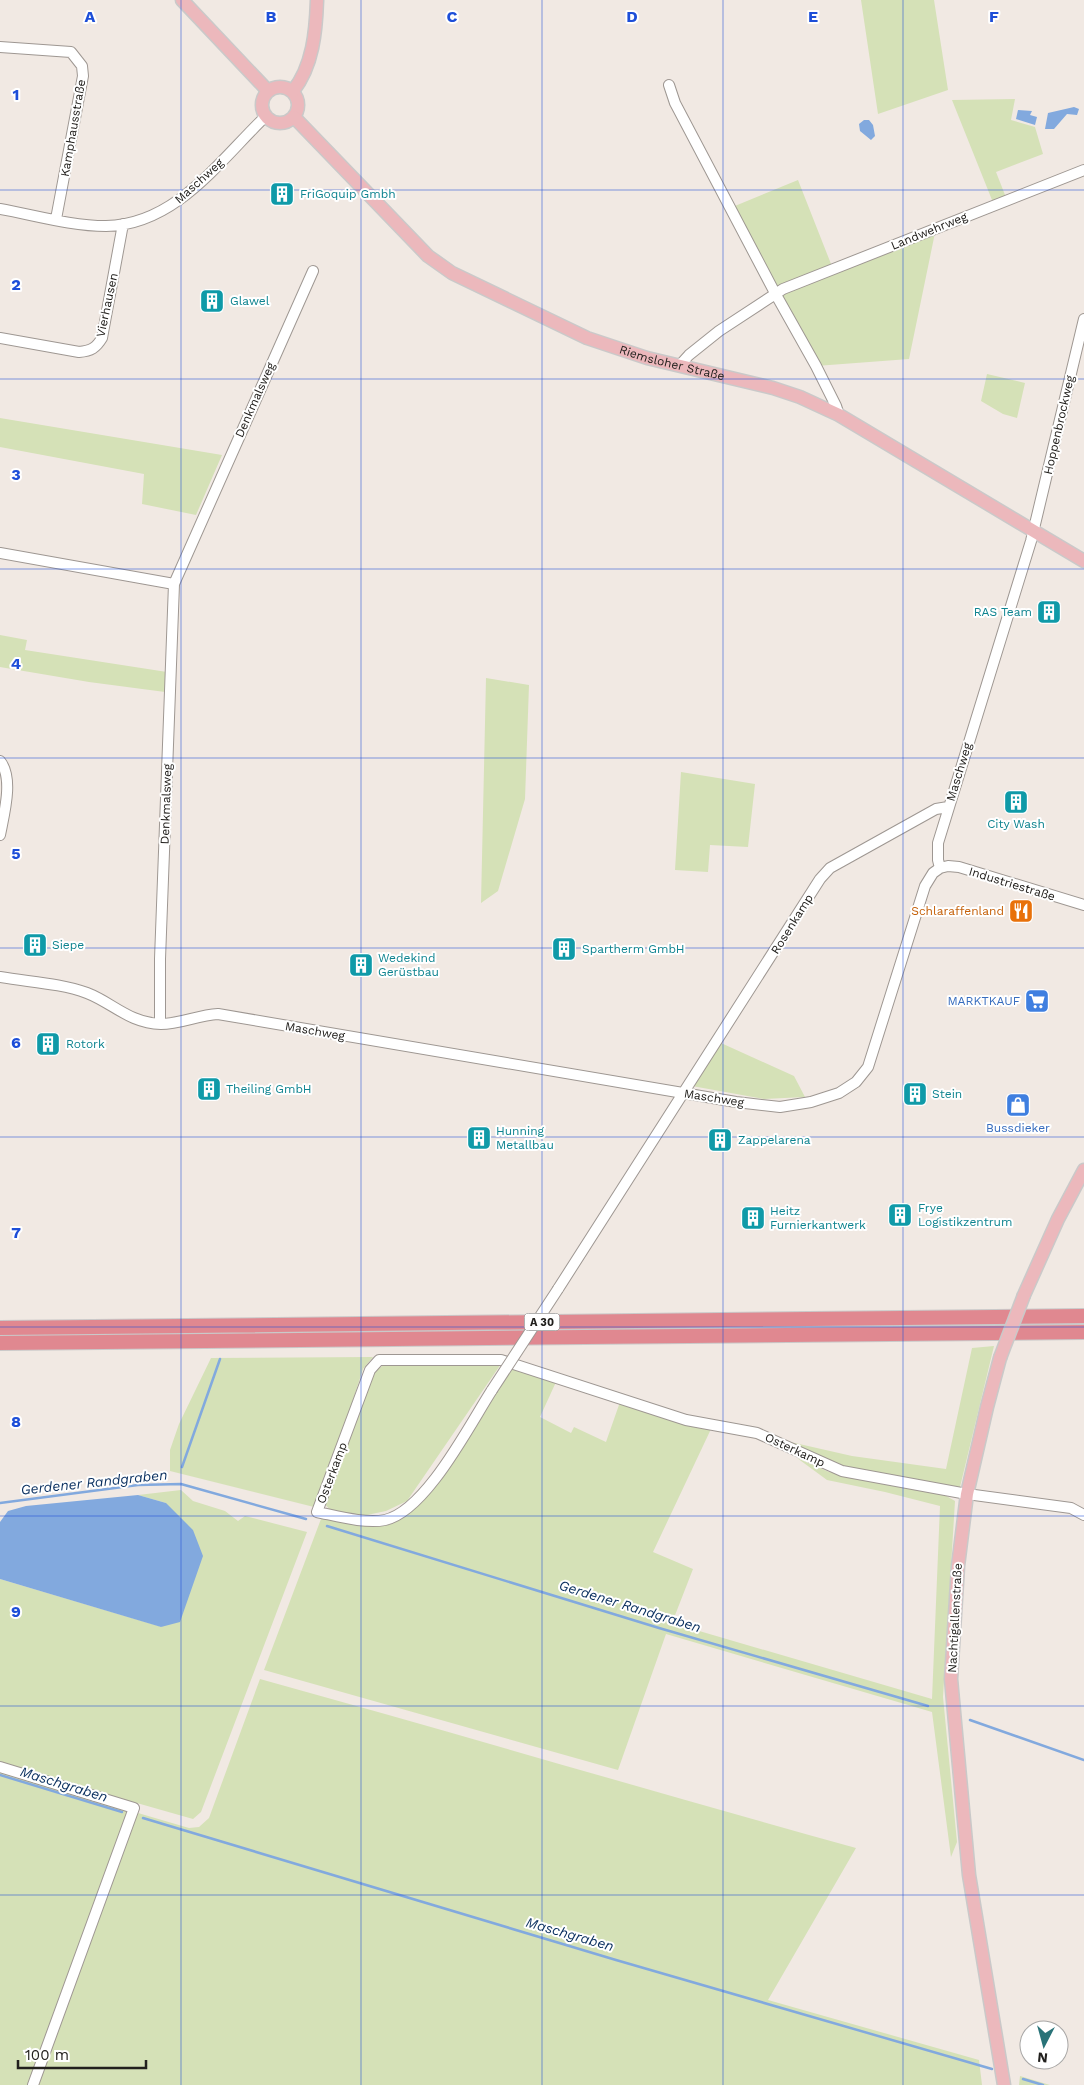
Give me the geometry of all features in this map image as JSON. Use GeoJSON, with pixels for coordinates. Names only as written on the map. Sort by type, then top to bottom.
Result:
{"type":"FeatureCollection","features":[{"type":"Feature","properties":{"kind":"highway","name":"A 30"},"geometry":{"type":"LineString","coordinates":[[0,1328],[1084,1316]]}},
{"type":"Feature","properties":{"kind":"highway","name":"A 30"},"geometry":{"type":"LineString","coordinates":[[0,1343],[1084,1332]]}},
{"type":"Feature","properties":{"kind":"main road"},"geometry":{"type":"LineString","coordinates":[[182,0],[268,91]]}},
{"type":"Feature","properties":{"kind":"main road"},"geometry":{"type":"LineString","coordinates":[[293,91],[301,78],[313,46],[317,0]]}},
{"type":"Feature","properties":{"kind":"main road"},"geometry":{"type":"LineString","coordinates":[[278,86],[293,91],[298,101],[297,112],[294,117],[280,123],[266,116],[263,111],[262,100],[268,91],[278,86]]}},
{"type":"Feature","properties":{"kind":"main road","name":"Riemsloher Straße"},"geometry":{"type":"LineString","coordinates":[[294,117],[428,256],[452,273],[587,338],[616,349],[773,388],[800,397],[839,415],[1084,561]]}},
{"type":"Feature","properties":{"kind":"main road","name":"Nachtigallenstraße"},"geometry":{"type":"LineString","coordinates":[[1004,2085],[969,1875],[951,1679],[958,1566],[967,1494],[1000,1358],[1024,1295],[1058,1219],[1084,1170]]}},
{"type":"Feature","properties":{"kind":"street","name":"Kamphausstraße"},"geometry":{"type":"LineString","coordinates":[[0,47],[71,52],[82,66],[83,76],[56,219]]}},
{"type":"Feature","properties":{"kind":"street"},"geometry":{"type":"LineString","coordinates":[[668,85],[675,104],[774,293],[816,366],[839,415]]}},
{"type":"Feature","properties":{"kind":"street","name":"Maschweg"},"geometry":{"type":"LineString","coordinates":[[0,209],[87,224],[123,224],[151,217],[176,203],[266,116]]}},
{"type":"Feature","properties":{"kind":"street","name":"Landwehrweg"},"geometry":{"type":"LineString","coordinates":[[680,366],[689,354],[774,293],[1084,170]]}},
{"type":"Feature","properties":{"kind":"street","name":"Vierhausen"},"geometry":{"type":"LineString","coordinates":[[0,338],[79,352],[90,351],[98,345],[102,338],[123,224]]}},
{"type":"Feature","properties":{"kind":"street","name":"Denkmalsweg"},"geometry":{"type":"LineString","coordinates":[[160,1024],[160,950],[174,584],[313,271]]}},
{"type":"Feature","properties":{"kind":"street","name":"Hoppenbrockweg"},"geometry":{"type":"LineString","coordinates":[[1034,532],[1084,319]]}},
{"type":"Feature","properties":{"kind":"street","name":"Maschweg"},"geometry":{"type":"LineString","coordinates":[[0,977],[75,989],[89,994],[127,1016],[160,1024],[175,1023],[202,1015],[218,1014],[684,1094],[780,1107],[811,1102],[839,1093],[856,1082],[868,1067],[925,886],[933,873],[940,868],[938,843],[948,807],[1034,532]]}},
{"type":"Feature","properties":{"kind":"street"},"geometry":{"type":"LineString","coordinates":[[0,553],[174,584]]}},
{"type":"Feature","properties":{"kind":"street"},"geometry":{"type":"LineString","coordinates":[[0,760],[5,768],[6,796],[0,835]]}},
{"type":"Feature","properties":{"kind":"street","name":"Rosenkamp"},"geometry":{"type":"LineString","coordinates":[[684,1094],[820,879],[830,868],[936,809],[948,807]]}},
{"type":"Feature","properties":{"kind":"street","name":"Industriestraße"},"geometry":{"type":"LineString","coordinates":[[940,868],[948,866],[959,867],[1084,906]]}},
{"type":"Feature","properties":{"kind":"street","name":"Osterkamp"},"geometry":{"type":"LineString","coordinates":[[684,1094],[558,1289],[492,1390],[433,1482],[411,1507],[385,1520],[353,1519],[317,1512],[370,1370],[379,1360],[501,1360],[686,1420],[757,1432],[842,1471],[967,1494],[1072,1508],[1084,1515]]}},
{"type":"Feature","properties":{"kind":"street"},"geometry":{"type":"LineString","coordinates":[[0,1767],[134,1808],[33,2085]]}},
{"type":"Feature","properties":{"kind":"green space"},"geometry":{"type":"Polygon","coordinates":[[[861,0],[934,0],[948,90],[878,114],[861,0]]]}},
{"type":"Feature","properties":{"kind":"green space"},"geometry":{"type":"Polygon","coordinates":[[[1015,99],[1011,120],[1035,127],[1043,154],[996,172],[1007,200],[994,205],[952,100],[1015,99]]]}},
{"type":"Feature","properties":{"kind":"green space"},"geometry":{"type":"Polygon","coordinates":[[[798,180],[833,269],[936,228],[909,359],[816,366],[730,208],[798,180]]]}},
{"type":"Feature","properties":{"kind":"green space"},"geometry":{"type":"Polygon","coordinates":[[[987,374],[1025,383],[1017,418],[1003,414],[981,401],[987,374]]]}},
{"type":"Feature","properties":{"kind":"green space"},"geometry":{"type":"Polygon","coordinates":[[[0,418],[222,455],[196,515],[142,504],[144,474],[0,447],[0,418]]]}},
{"type":"Feature","properties":{"kind":"green space"},"geometry":{"type":"Polygon","coordinates":[[[0,635],[27,640],[25,650],[167,672],[165,692],[0,667],[0,635]]]}},
{"type":"Feature","properties":{"kind":"green space"},"geometry":{"type":"Polygon","coordinates":[[[486,678],[529,685],[525,799],[498,891],[481,903],[486,678]]]}},
{"type":"Feature","properties":{"kind":"green space"},"geometry":{"type":"Polygon","coordinates":[[[681,772],[755,784],[748,847],[710,845],[708,872],[675,870],[681,772]]]}},
{"type":"Feature","properties":{"kind":"green space"},"geometry":{"type":"Polygon","coordinates":[[[721,1043],[794,1076],[805,1097],[764,1099],[692,1086],[721,1043]]]}},
{"type":"Feature","properties":{"kind":"green space"},"geometry":{"type":"Polygon","coordinates":[[[994,1346],[960,1487],[842,1467],[786,1441],[852,1456],[946,1469],[972,1348],[994,1346]]]}},
{"type":"Feature","properties":{"kind":"green space"},"geometry":{"type":"Polygon","coordinates":[[[373,1357],[363,1369],[342,1434],[314,1507],[170,1471],[170,1450],[179,1424],[211,1358],[373,1357]]]}},
{"type":"Feature","properties":{"kind":"green space"},"geometry":{"type":"Polygon","coordinates":[[[385,1364],[501,1364],[407,1501],[386,1511],[362,1516],[330,1510],[324,1503],[373,1373],[385,1364]]]}},
{"type":"Feature","properties":{"kind":"green space"},"geometry":{"type":"Polygon","coordinates":[[[513,1367],[556,1382],[540,1417],[571,1433],[574,1427],[606,1442],[620,1402],[711,1429],[653,1552],[693,1569],[672,1623],[932,1699],[940,1506],[827,1480],[797,1458],[829,1472],[943,1494],[955,1501],[943,1697],[957,1842],[951,1857],[932,1712],[666,1634],[618,1770],[264,1670],[321,1519],[369,1525],[391,1522],[419,1505],[443,1476],[513,1367]]]}},
{"type":"Feature","properties":{"kind":"green space"},"geometry":{"type":"Polygon","coordinates":[[[181,1490],[193,1501],[225,1511],[238,1521],[245,1516],[307,1532],[201,1812],[193,1819],[0,1764],[0,1579],[162,1627],[166,1503],[138,1495],[181,1490]]]}},
{"type":"Feature","properties":{"kind":"green space"},"geometry":{"type":"Polygon","coordinates":[[[260,1679],[856,1848],[768,2000],[979,2060],[982,2085],[37,2085],[132,1824],[138,1813],[189,1828],[199,1827],[209,1818],[260,1679]]]}},
{"type":"Feature","properties":{"kind":"green space"},"geometry":{"type":"Polygon","coordinates":[[[0,1770],[128,1810],[28,2085],[0,2085],[0,1770]]]}},
{"type":"Feature","properties":{"kind":"green space"},"geometry":{"type":"Polygon","coordinates":[[[1020,2076],[1050,2085],[1019,2085],[1020,2076]]]}},
{"type":"Feature","properties":{"kind":"water"},"geometry":{"type":"Polygon","coordinates":[[[1074,107],[1079,109],[1077,115],[1067,114],[1054,129],[1045,129],[1048,113],[1074,107]]]}},
{"type":"Feature","properties":{"kind":"water"},"geometry":{"type":"Polygon","coordinates":[[[1018,110],[1032,111],[1030,115],[1037,117],[1035,125],[1016,119],[1018,110]]]}},
{"type":"Feature","properties":{"kind":"water"},"geometry":{"type":"Polygon","coordinates":[[[864,120],[869,120],[873,125],[875,136],[871,140],[860,131],[859,124],[864,120]]]}},
{"type":"Feature","properties":{"kind":"water"},"geometry":{"type":"Polygon","coordinates":[[[138,1495],[166,1503],[193,1530],[203,1556],[180,1622],[161,1627],[0,1579],[0,1522],[8,1511],[26,1506],[138,1495]]]}},
{"type":"Feature","properties":{"kind":"waterway"},"geometry":{"type":"LineString","coordinates":[[182,1467],[220,1359]]}},
{"type":"Feature","properties":{"kind":"waterway","name":"Gerdener Randgraben"},"geometry":{"type":"LineString","coordinates":[[0,1503],[138,1485],[181,1484],[306,1519]]}},
{"type":"Feature","properties":{"kind":"waterway","name":"Gerdener Randgraben"},"geometry":{"type":"LineString","coordinates":[[327,1526],[659,1628],[928,1706]]}},
{"type":"Feature","properties":{"kind":"waterway","name":"Gerdener Randgraben"},"geometry":{"type":"LineString","coordinates":[[970,1720],[1084,1760]]}},
{"type":"Feature","properties":{"kind":"waterway","name":"Maschgraben"},"geometry":{"type":"LineString","coordinates":[[0,1775],[122,1812]]}},
{"type":"Feature","properties":{"kind":"waterway","name":"Maschgraben"},"geometry":{"type":"LineString","coordinates":[[143,1818],[616,1960],[992,2069]]}},
{"type":"Feature","properties":{"kind":"waterway","name":"Maschgraben"},"geometry":{"type":"LineString","coordinates":[[1023,2079],[1043,2085]]}},
{"type":"Feature","properties":{"kind":"place","name":"FriGoquip Gmbh"},"geometry":{"type":"Point","coordinates":[282,194]}},
{"type":"Feature","properties":{"kind":"place","name":"Glawel"},"geometry":{"type":"Point","coordinates":[212,301]}},
{"type":"Feature","properties":{"kind":"place","name":"RAS Team"},"geometry":{"type":"Point","coordinates":[1049,612]}},
{"type":"Feature","properties":{"kind":"place","name":"City Wash"},"geometry":{"type":"Point","coordinates":[1016,802]}},
{"type":"Feature","properties":{"kind":"place","name":"Schlaraffenland"},"geometry":{"type":"Point","coordinates":[1021,911]}},
{"type":"Feature","properties":{"kind":"place","name":"Siepe"},"geometry":{"type":"Point","coordinates":[35,945]}},
{"type":"Feature","properties":{"kind":"place","name":"Spartherm GmbH"},"geometry":{"type":"Point","coordinates":[564,949]}},
{"type":"Feature","properties":{"kind":"place","name":"Wedekind Gerüstbau"},"geometry":{"type":"Point","coordinates":[361,965]}},
{"type":"Feature","properties":{"kind":"place","name":"MARKTKAUF"},"geometry":{"type":"Point","coordinates":[1037,1001]}},
{"type":"Feature","properties":{"kind":"place","name":"Rotork"},"geometry":{"type":"Point","coordinates":[48,1044]}},
{"type":"Feature","properties":{"kind":"place","name":"Theiling GmbH"},"geometry":{"type":"Point","coordinates":[209,1089]}},
{"type":"Feature","properties":{"kind":"place","name":"Stein"},"geometry":{"type":"Point","coordinates":[915,1094]}},
{"type":"Feature","properties":{"kind":"place","name":"Bussdieker"},"geometry":{"type":"Point","coordinates":[1018,1105]}},
{"type":"Feature","properties":{"kind":"place","name":"Hunning Metallbau"},"geometry":{"type":"Point","coordinates":[479,1138]}},
{"type":"Feature","properties":{"kind":"place","name":"Zappelarena"},"geometry":{"type":"Point","coordinates":[720,1140]}},
{"type":"Feature","properties":{"kind":"place","name":"Frye Logistikzentrum"},"geometry":{"type":"Point","coordinates":[900,1215]}},
{"type":"Feature","properties":{"kind":"place","name":"Heitz Furnierkantwerk"},"geometry":{"type":"Point","coordinates":[753,1218]}}]}
